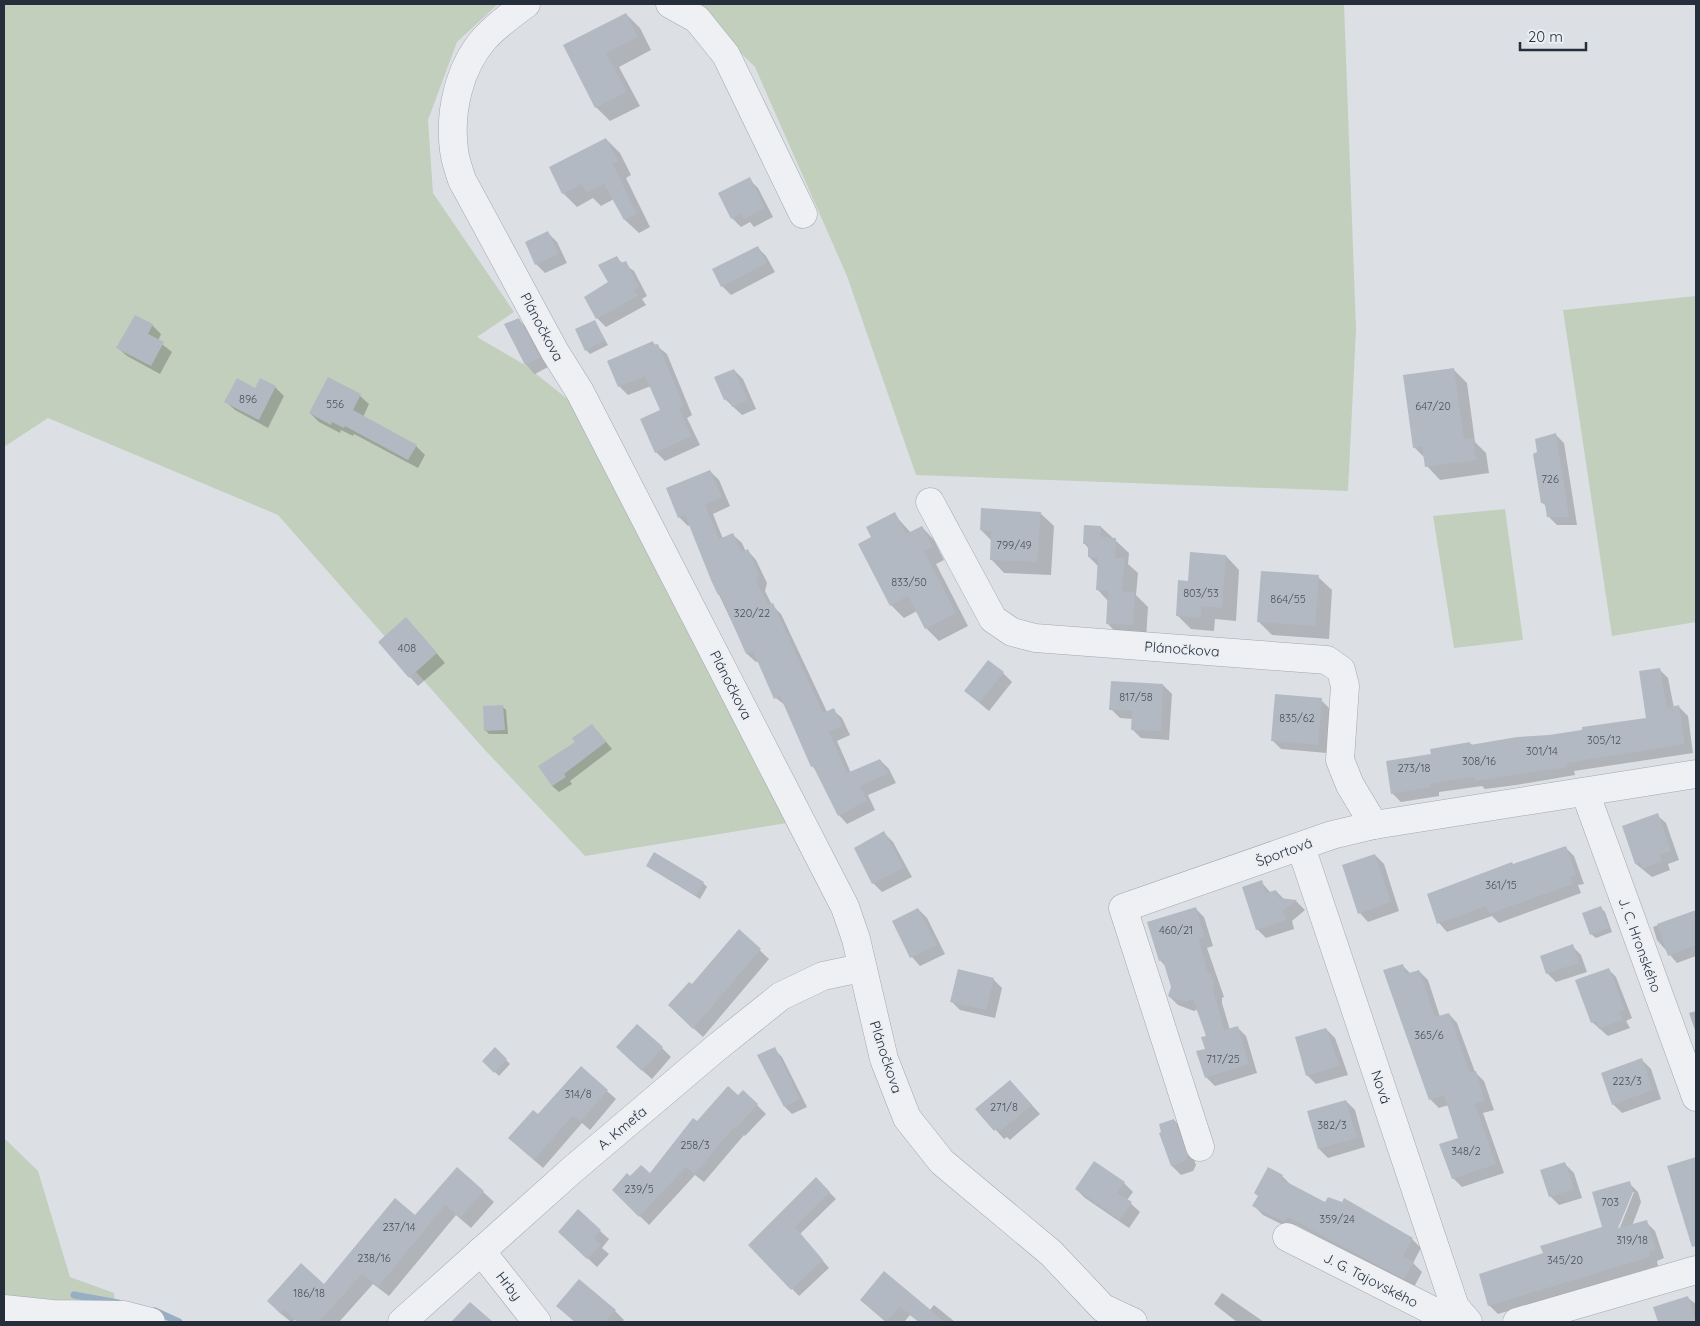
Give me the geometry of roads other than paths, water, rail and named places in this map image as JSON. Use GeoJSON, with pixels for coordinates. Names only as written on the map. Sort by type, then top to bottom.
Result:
{"type":"FeatureCollection","features":[{"type":"Feature","properties":{"kind":"street","name":"Plánočkova"},"geometry":{"type":"LineString","coordinates":[[526,4],[484,39],[466,66],[457,94],[452,122],[454,151],[462,180],[602,434],[846,907],[856,939],[884,1059],[907,1118],[942,1162],[1051,1253],[1103,1308],[1133,1322]]}},
{"type":"Feature","properties":{"kind":"street"},"geometry":{"type":"LineString","coordinates":[[670,4],[696,18],[726,55],[803,214]]}},
{"type":"Feature","properties":{"kind":"street","name":"Plánočkova"},"geometry":{"type":"LineString","coordinates":[[930,502],[993,620],[1012,632],[1036,638],[1327,660],[1341,670],[1345,686],[1340,760],[1350,784],[1374,826]]}},
{"type":"Feature","properties":{"kind":"street","name":"Športová"},"geometry":{"type":"LineString","coordinates":[[1200,1147],[1123,908],[1332,835],[1374,826],[1696,774]]}},
{"type":"Feature","properties":{"kind":"street","name":"J. C. Hronského"},"geometry":{"type":"LineString","coordinates":[[1585,792],[1696,1097]]}},
{"type":"Feature","properties":{"kind":"street","name":"Nová"},"geometry":{"type":"LineString","coordinates":[[1301,847],[1455,1307],[1468,1322]]}},
{"type":"Feature","properties":{"kind":"street","name":"A. Kmeťa"},"geometry":{"type":"LineString","coordinates":[[402,1322],[670,1087],[781,996],[823,976],[862,968]]}},
{"type":"Feature","properties":{"kind":"street","name":"J. G. Tajovského"},"geometry":{"type":"LineString","coordinates":[[1287,1237],[1455,1322]]}},
{"type":"Feature","properties":{"kind":"street","name":"Hrby"},"geometry":{"type":"LineString","coordinates":[[481,1251],[538,1322]]}},
{"type":"Feature","properties":{"kind":"street"},"geometry":{"type":"LineString","coordinates":[[1528,1321],[1696,1270]]}},
{"type":"Feature","properties":{"kind":"street"},"geometry":{"type":"LineString","coordinates":[[4,1309],[52,1314],[124,1315],[151,1322]]}},
{"type":"Feature","properties":{"kind":"waterway"},"geometry":{"type":"LineString","coordinates":[[74,1295],[118,1303]]}},
{"type":"Feature","properties":{"kind":"waterway"},"geometry":{"type":"LineString","coordinates":[[155,1311],[179,1322]]}}]}
